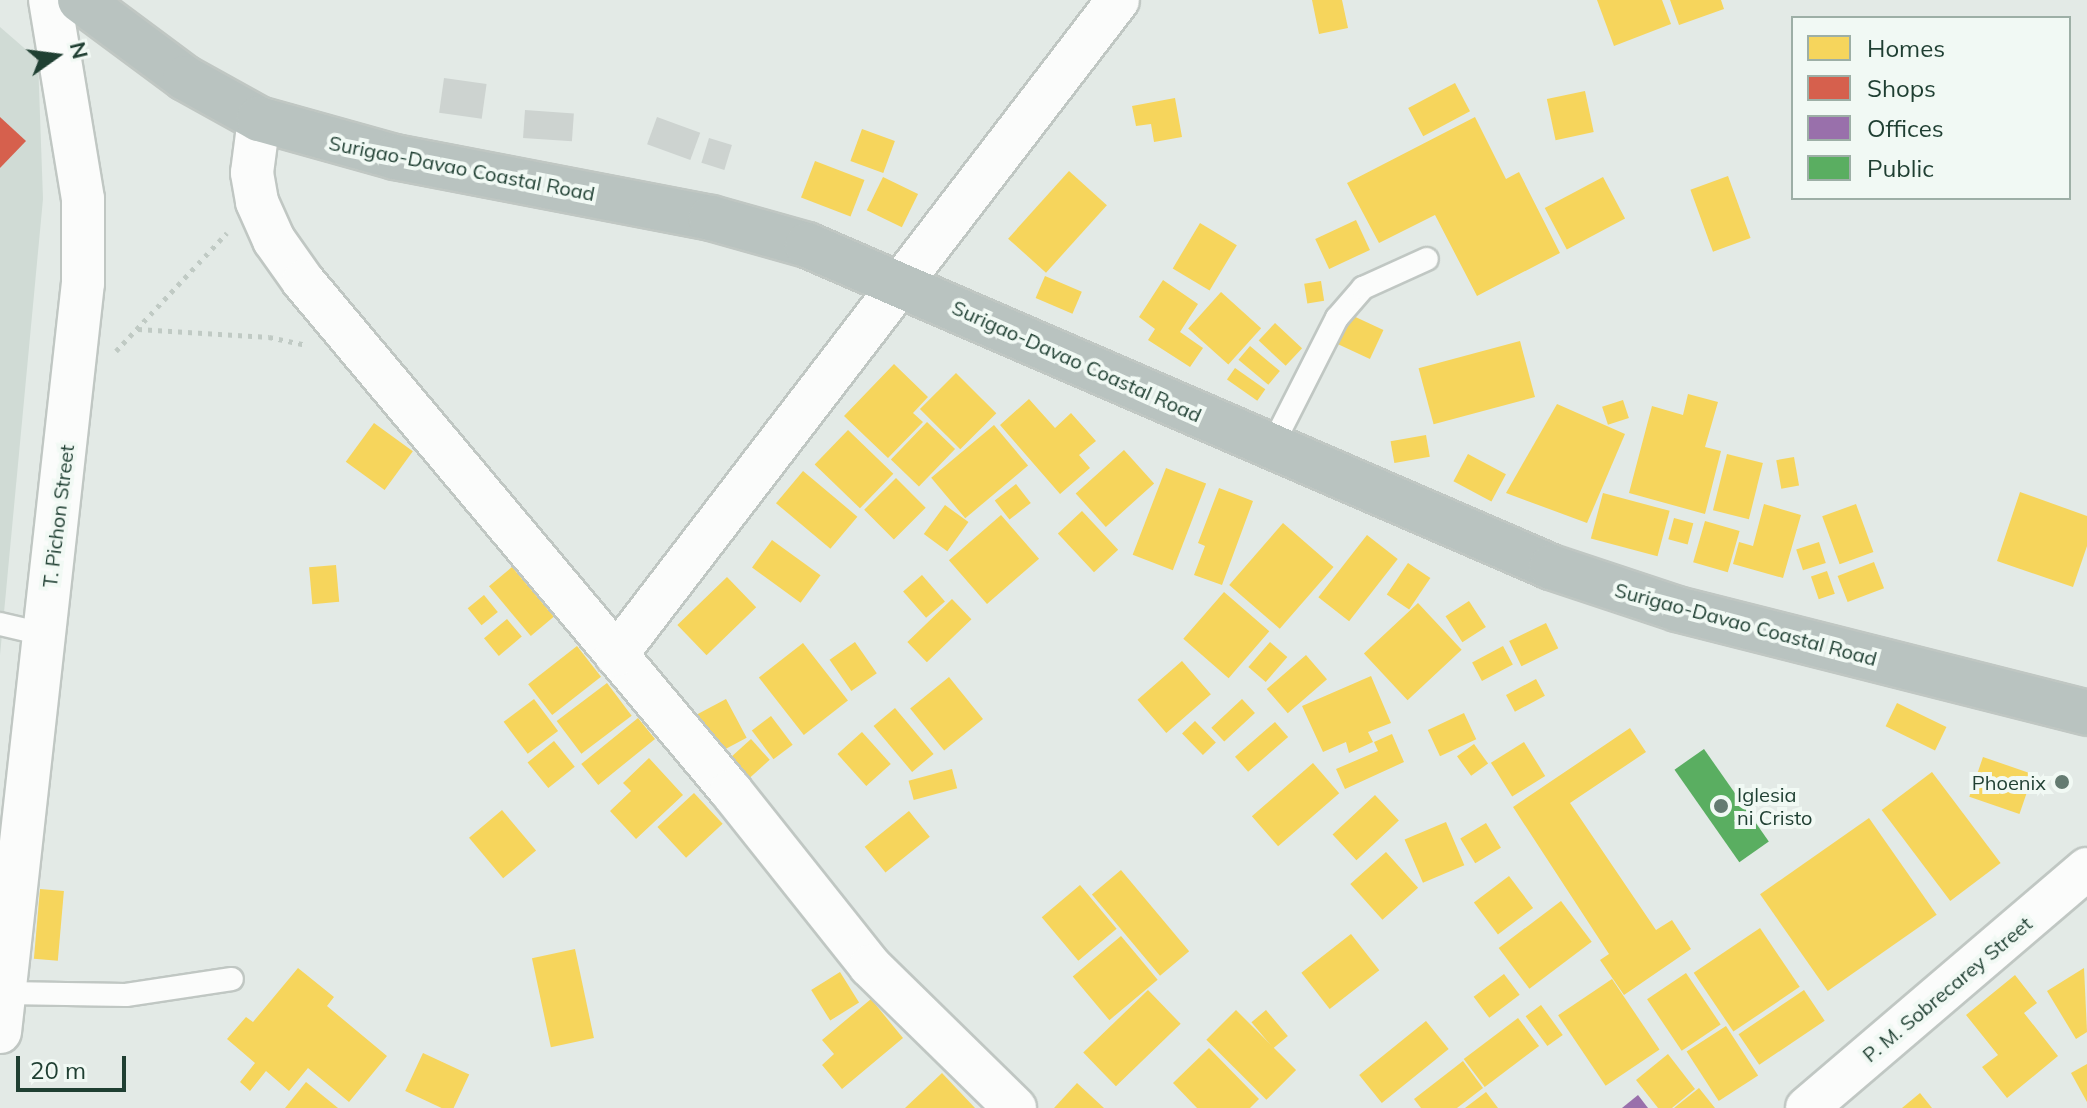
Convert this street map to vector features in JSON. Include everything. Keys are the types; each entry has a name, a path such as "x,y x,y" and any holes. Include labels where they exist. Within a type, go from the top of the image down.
{"highway":[{"name":"Surigao-Davao Coastal Road","path":"80,0 185,78 259,119 380,153 711,218 807,245 1551,567 1677,609 2087,713"}],"street":[{"name":"T. Pichon Street","path":"3,1013 43,634 74,395 83,199 50,0"},
{"path":"616,655 904,285 1118,0"},
{"path":"259,119 252,173 257,202 274,240 312,292 616,655 870,966 1015,1108"},
{"name":"P. M. Sobrecarey Street","path":"1807,1108 2087,869"}],"lane":[{"path":"1272,446 1337,318 1363,288 1427,259"},
{"path":"0,624 43,634"},
{"path":"3,1013 232,979"}],"path":[{"path":"74,395 257,202"},
{"path":"137,329 269,337 316,347"}],"shaded area":[{"path":"0,27 38,60 43,199 0,655"}],"building: Homes":[{"path":"1312,0 1342,0 1348,28 1319,34"},
{"path":"1597,0 1662,0 1671,24 1614,46"},
{"path":"1670,0 1721,0 1724,9 1679,25"},
{"path":"1455,83 1470,111 1423,136 1408,108"},
{"path":"1585,91 1594,132 1556,140 1547,99"},
{"path":"1175,98 1182,137 1154,142 1151,124 1136,126 1132,106"},
{"path":"1475,117 1506,179 1519,172 1560,253 1477,296 1435,215 1379,243 1347,183"},
{"path":"862,129 895,141 883,173 850,161"},
{"path":"815,161 864,180 851,216 801,197"},
{"path":"1069,171 1107,205 1046,273 1008,239"},
{"path":"1728,176 1751,238 1713,252 1690,190"},
{"path":"883,177 918,194 902,227 867,210"},
{"path":"1603,177 1625,218 1567,249 1545,208"},
{"path":"1356,220 1370,250 1329,269 1315,239"},
{"path":"1200,223 1237,245 1210,291 1173,268"},
{"path":"1045,276 1082,292 1072,314 1036,298"},
{"path":"1163,280 1198,304 1180,332 1203,348 1190,367 1148,340 1155,329 1139,317"},
{"path":"1321,281 1324,301 1307,303 1304,284"},
{"path":"1221,292 1261,328 1228,365 1188,328"},
{"path":"1349,314 1383,330 1370,359 1335,343"},
{"path":"1275,323 1302,348 1286,366 1259,341"},
{"path":"1520,341 1535,397 1434,424 1419,368"},
{"path":"1250,346 1280,371 1268,385 1238,360"},
{"path":"894,364 928,397 913,413 923,422 888,458 844,416"},
{"path":"1235,368 1265,389 1257,401 1227,379"},
{"path":"956,373 996,413 960,449 920,409"},
{"path":"1688,394 1718,402 1705,447 1721,451 1705,514 1629,493 1652,406 1683,415"},
{"path":"1029,399 1055,428 1071,413 1096,441 1079,455 1090,468 1060,494 1000,425"},
{"path":"1623,400 1629,418 1608,425 1602,407"},
{"path":"1557,404 1625,434 1587,523 1506,493"},
{"path":"927,422 955,449 919,486 891,459"},
{"path":"374,423 413,451 385,490 346,462"},
{"path":"994,425 1028,466 965,518 931,478"},
{"path":"848,430 893,474 860,508 815,465"},
{"path":"1426,435 1430,457 1394,463 1391,441"},
{"path":"1124,450 1154,483 1106,527 1076,493"},
{"path":"1468,454 1506,474 1491,502 1453,481"},
{"path":"1727,454 1763,463 1749,519 1713,510"},
{"path":"1794,457 1799,486 1781,489 1776,460"},
{"path":"1166,468 1206,483 1173,570 1133,555"},
{"path":"803,471 857,517 830,549 776,503"},
{"path":"896,478 926,508 894,540 864,510"},
{"path":"1016,484 1031,503 1009,520 995,501"},
{"path":"1219,488 1253,501 1222,585 1194,575 1205,546 1198,543"},
{"path":"2020,492 2087,516 2087,546 2073,587 1997,561"},
{"path":"1603,493 1670,511 1657,556 1591,538"},
{"path":"1764,504 1801,515 1783,578 1733,564 1739,542 1753,546"},
{"path":"1856,504 1873,552 1840,564 1822,516"},
{"path":"945,505 968,522 947,551 924,534"},
{"path":"1082,511 1118,550 1094,572 1058,534"},
{"path":"1001,515 1039,559 987,604 949,560"},
{"path":"1674,518 1693,523 1688,544 1668,539"},
{"path":"1705,521 1740,531 1728,572 1693,562"},
{"path":"1283,523 1334,567 1280,629 1229,585"},
{"path":"1367,535 1398,559 1349,621 1318,597"},
{"path":"772,540 821,575 801,603 752,568"},
{"path":"1819,542 1826,563 1803,570 1796,549"},
{"path":"1874,562 1884,588 1848,602 1838,576"},
{"path":"1408,563 1430,578 1409,610 1387,595"},
{"path":"336,565 339,602 312,604 309,567"},
{"path":"512,567 554,617 531,636 489,586"},
{"path":"1827,571 1835,594 1819,599 1811,577"},
{"path":"922,575 945,601 926,618 903,591"},
{"path":"727,577 756,607 707,655 677,625"},
{"path":"1224,592 1269,631 1229,678 1183,639"},
{"path":"484,595 498,612 482,625 468,608"},
{"path":"952,599 971,619 927,662 907,642"},
{"path":"1469,601 1486,627 1462,642 1446,616"},
{"path":"1418,603 1462,650 1408,700 1364,653"},
{"path":"507,619 522,637 499,656 484,638"},
{"path":"1546,623 1558,648 1521,666 1509,641"},
{"path":"855,642 877,673 851,691 830,660"},
{"path":"1270,642 1287,657 1266,682 1248,667"},
{"path":"803,643 848,701 804,735 759,677"},
{"path":"577,646 601,677 552,715 528,684"},
{"path":"1503,646 1513,665 1482,681 1472,662"},
{"path":"1306,655 1327,679 1288,713 1267,689"},
{"path":"1182,661 1211,694 1166,733 1137,700"},
{"path":"1371,676 1391,723 1368,732 1373,742 1349,753 1346,742 1323,752 1302,706"},
{"path":"949,677 983,719 944,750 910,708"},
{"path":"1536,679 1545,696 1515,712 1506,695"},
{"path":"607,683 632,716 581,754 557,721"},
{"path":"534,699 558,731 528,754 504,722"},
{"path":"726,699 747,738 718,753 697,714"},
{"path":"1242,699 1255,713 1224,742 1211,728"},
{"path":"1897,703 1946,727 1935,750 1886,726"},
{"path":"895,708 934,754 912,772 874,726"},
{"path":"1464,713 1476,739 1440,756 1428,730"},
{"path":"771,716 793,745 773,759 752,730"},
{"path":"638,718 655,739 598,785 581,764"},
{"path":"1195,721 1216,743 1203,755 1182,734"},
{"path":"1275,722 1288,737 1248,772 1235,757"},
{"path":"1630,728 1646,752 1570,803 1656,930 1672,920 1691,949 1624,995 1600,960 1609,954 1513,807"},
{"path":"862,732 891,764 866,786 837,754"},
{"path":"1392,734 1404,762 1345,789 1336,769 1378,751 1374,742"},
{"path":"751,739 770,760 744,783 725,762"},
{"path":"554,741 575,767 548,788 528,762"},
{"path":"1524,742 1545,776 1512,797 1491,763"},
{"path":"1474,744 1488,763 1471,776 1457,756"},
{"path":"1983,757 2033,774 2019,814 1969,797"},
{"path":"649,758 683,795 636,839 610,811 631,791 623,783"},
{"path":"1313,763 1339,793 1278,846 1252,816"},
{"path":"952,769 957,788 914,800 909,781"},
{"path":"1932,772 2001,863 1950,901 1882,810"},
{"path":"694,793 723,824 686,858 657,827"},
{"path":"1375,795 1399,821 1356,860 1333,835"},
{"path":"502,810 536,851 503,878 469,838"},
{"path":"909,811 930,837 885,873 865,847"},
{"path":"1869,818 1937,915 1828,991 1760,894"},
{"path":"1446,822 1464,865 1423,883 1405,840"},
{"path":"1486,823 1501,848 1475,863 1460,838"},
{"path":"1386,852 1418,888 1382,920 1350,884"},
{"path":"1121,870 1189,951 1160,976 1092,894"},
{"path":"1509,876 1533,908 1498,934 1474,902"},
{"path":"1080,885 1117,929 1078,961 1042,917"},
{"path":"40,889 64,891 58,961 34,959"},
{"path":"1561,901 1592,942 1529,989 1499,948"},
{"path":"1760,928 1800,987 1733,1032 1694,973"},
{"path":"1351,934 1379,970 1330,1009 1301,973"},
{"path":"1121,936 1158,980 1109,1020 1073,976"},
{"path":"575,949 594,1038 551,1047 532,958"},
{"path":"298,968 334,997 327,1006 387,1056 349,1102 308,1068 289,1091 266,1071 250,1091 240,1082 255,1063 227,1039 246,1017 253,1022"},
{"path":"2084,968 2087,1032 2076,1039 2047,991"},
{"path":"840,972 859,1003 830,1021 811,990"},
{"path":"1686,973 1721,1024 1682,1051 1647,999"},
{"path":"1504,974 1520,995 1489,1018 1474,997"},
{"path":"2015,975 2037,1003 2024,1013 2058,1056 2007,1098 1982,1067 1998,1055 1966,1015"},
{"path":"1612,979 1660,1049 1606,1086 1558,1015"},
{"path":"1148,990 1181,1024 1116,1086 1083,1053"},
{"path":"1804,990 1825,1021 1759,1065 1739,1034"},
{"path":"871,999 903,1038 842,1089 822,1065 834,1054 822,1040"},
{"path":"1541,1005 1563,1035 1547,1046 1526,1016"},
{"path":"1236,1010 1296,1070 1266,1100 1206,1040"},
{"path":"1266,1010 1288,1036 1273,1048 1251,1022"},
{"path":"1518,1018 1539,1046 1485,1087 1464,1059"},
{"path":"1426,1021 1449,1049 1382,1103 1359,1075"},
{"path":"1726,1026 1758,1075 1719,1101 1687,1052"},
{"path":"1209,1048 1259,1099 1250,1108 1197,1108 1173,1083"},
{"path":"423,1053 469,1075 454,1108 442,1108 405,1091"},
{"path":"1668,1054 1695,1089 1672,1108 1658,1108 1636,1080"},
{"path":"1463,1061 1483,1088 1457,1108 1421,1108 1414,1099"},
{"path":"2087,1064 2087,1102 2071,1073"},
{"path":"942,1073 975,1108 905,1108"},
{"path":"306,1082 338,1108 285,1108"},
{"path":"1077,1083 1104,1108 1054,1108"},
{"path":"1699,1088 1715,1108 1674,1108"},
{"path":"1486,1092 1498,1108 1465,1108"},
{"path":"1920,1093 1932,1108 1902,1108"}],"building: Shops":[{"path":"0,117 26,141 0,168"}],"building: Offices":[{"path":"1638,1095 1648,1108 1622,1108"}],"building: Public":[{"name":"Iglesia ni Cristo","path":"1704,749 1769,842 1739,862 1675,770"}],"building: Other":[{"path":"444,78 487,84 482,119 439,113"},
{"path":"525,110 574,113 572,141 523,138"},
{"path":"657,117 700,133 690,160 647,144"},
{"path":"709,138 732,145 724,170 701,163"}],"place":[{"name":"Phoenix","path":"2062,782"},
{"name":"Iglesia ni Cristo","path":"1721,806"}]}
